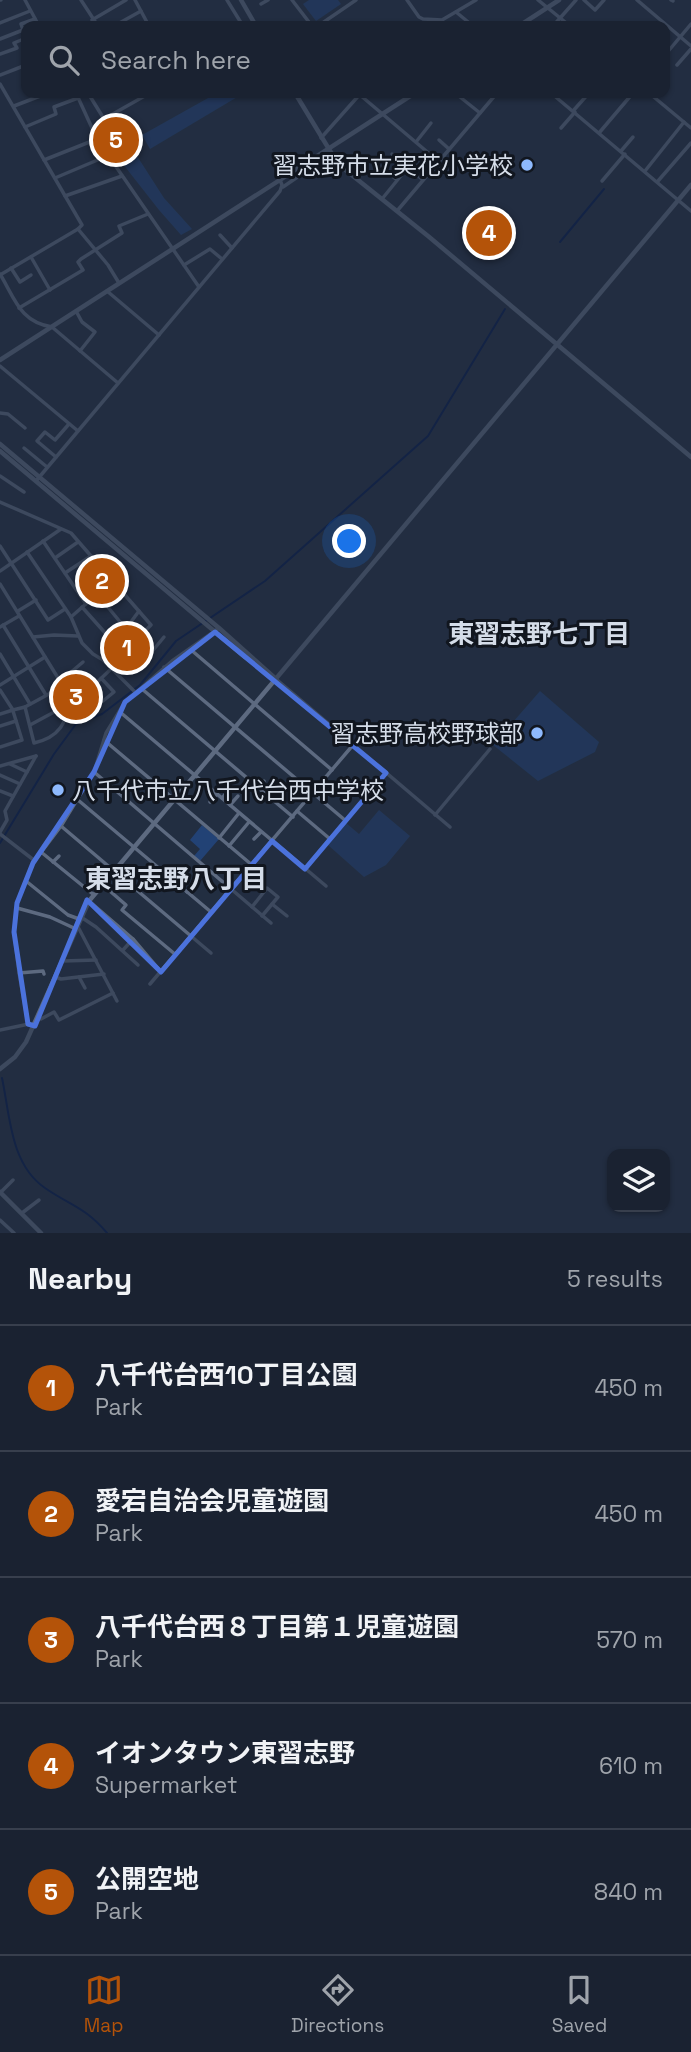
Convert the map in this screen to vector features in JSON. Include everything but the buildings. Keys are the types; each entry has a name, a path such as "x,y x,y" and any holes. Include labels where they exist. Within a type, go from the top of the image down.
{"street":[{"path":"25,0 35,19 29,21"},
{"path":"80,0 92,20 125,0"},
{"path":"135,0 146,21"},
{"path":"227,0 240,21"},
{"path":"241,0 253,21"},
{"path":"261,4 268,0"},
{"path":"292,0 308,21"},
{"path":"327,21 356,0"},
{"path":"407,0 419,17 439,20 476,0"},
{"path":"538,0 564,21"},
{"path":"527,21 559,0"},
{"path":"558,21 576,0"},
{"path":"584,0 595,10 604,0"},
{"path":"641,1 658,21"},
{"path":"0,23 30,11"},
{"path":"123,21 141,11"},
{"path":"456,12 467,21"},
{"path":"670,49 691,24"},
{"path":"670,30 691,47 677,65"},
{"path":"0,39 21,31"},
{"path":"0,54 17,48 15,43 21,40"},
{"path":"0,75 21,67"},
{"path":"0,84 82,225 0,274 19,307 30,320 52,327 118,383"},
{"path":"13,106 35,98"},
{"path":"25,127 56,114 54,107 78,98 107,156 199,287"},
{"path":"91,98 104,119 141,98"},
{"path":"298,98 338,164 691,457"},
{"path":"321,138 357,98"},
{"path":"363,98 439,161"},
{"path":"0,360 407,98"},
{"path":"464,98 480,113"},
{"path":"397,211 493,98"},
{"path":"562,98 691,211"},
{"path":"561,128 585,98"},
{"path":"599,132 629,98"},
{"path":"655,98 691,128"},
{"path":"645,171 684,122"},
{"path":"416,142 430,124"},
{"path":"602,181 633,137"},
{"path":"44,160 97,139"},
{"path":"439,140 449,149"},
{"path":"658,182 691,143"},
{"path":"392,154 423,180"},
{"path":"55,178 107,156"},
{"path":"38,478 281,188 312,167 311,164 304,164"},
{"path":"381,167 397,180"},
{"path":"382,199 408,167"},
{"path":"65,196 122,176"},
{"path":"281,180 281,188"},
{"path":"1,1068 21,1050 89,901 691,185"},
{"path":"19,307 83,270 78,262 122,233 118,226 148,214"},
{"path":"78,229 119,284"},
{"path":"220,235 232,248"},
{"path":"184,265 210,249 222,259"},
{"path":"30,257 50,290"},
{"path":"12,268 20,282 31,275"},
{"path":"107,291 159,335"},
{"path":"76,311 82,322 95,332 80,351"},
{"path":"0,366 78,431"},
{"path":"0,413 8,414 25,428"},
{"path":"56,457 37,441 45,432 55,440 69,424"},
{"path":"1,447 450,827"},
{"path":"24,448 47,467"},
{"path":"1,479 24,492"},
{"path":"0,502 71,533 151,625 146,630"},
{"path":"0,571 61,529"},
{"path":"43,541 84,605 115,644"},
{"path":"55,558 78,542"},
{"path":"0,546 48,620 65,609"},
{"path":"27,552 71,617 78,636 88,649 135,691"},
{"path":"65,573 91,556"},
{"path":"76,589 103,570"},
{"path":"71,617 112,581"},
{"path":"0,584 63,686"},
{"path":"97,594 148,654"},
{"path":"36,600 2,626 46,695"},
{"path":"103,660 139,611"},
{"path":"32,1025 19,973 15,932 16,908 35,861 61,826 94,772 104,740 125,702 164,667 217,630"},
{"path":"33,637 78,636"},
{"path":"136,643 127,653 140,666 164,637"},
{"path":"189,648 332,769"},
{"path":"0,654 30,704"},
{"path":"0,747 22,740 13,710 0,687 45,657"},
{"path":"0,715 25,707 71,682 74,680 70,673 83,662"},
{"path":"164,667 346,821"},
{"path":"101,678 114,692 103,701 91,688 101,678 112,668"},
{"path":"25,707 34,743 46,740 63,725 75,690 71,682"},
{"path":"142,688 293,817"},
{"path":"30,725 70,703"},
{"path":"120,712 326,886"},
{"path":"0,726 16,721"},
{"path":"104,740 251,865"},
{"path":"150,984 354,745"},
{"path":"435,815 490,749"},
{"path":"0,766 35,755 36,757 2,810 7,820 1,834 35,861"},
{"path":"8,763 27,772"},
{"path":"94,772 271,923"},
{"path":"305,869 386,773"},
{"path":"0,775 20,784"},
{"path":"258,788 264,781"},
{"path":"270,798 278,789"},
{"path":"0,791 13,796"},
{"path":"222,798 227,792"},
{"path":"210,802 217,794"},
{"path":"230,805 238,796"},
{"path":"78,800 211,912"},
{"path":"298,811 330,839"},
{"path":"219,838 239,813"},
{"path":"229,846 249,822"},
{"path":"61,826 211,953"},
{"path":"254,839 261,832"},
{"path":"41,852 94,895"},
{"path":"53,862 59,856"},
{"path":"187,892 207,868"},
{"path":"26,881 78,923 123,950 138,965"},
{"path":"102,885 126,905 122,910 176,955"},
{"path":"252,907 267,888 278,897 262,915"},
{"path":"89,901 133,939 161,972"},
{"path":"272,904 287,916"},
{"path":"16,908 78,923"},
{"path":"78,923 117,1001"},
{"path":"123,950 133,939"},
{"path":"62,961 96,960"},
{"path":"19,973 43,971 44,974"},
{"path":"55,977 61,979 104,974"},
{"path":"79,977 85,988"},
{"path":"38,1017 41,1019 54,1012 59,1020 113,993"},
{"path":"0,1030 32,1025"},
{"path":"13,1180 0,1192 41,1233"},
{"path":"22,1213 39,1200"},
{"path":"0,1220 14,1233"}],"highlighted area":[{"path":"215,632 386,773 305,869 272,841 161,972 87,900 35,1026 28,1024 14,932 17,903 33,863 94,772 125,702"}],"shaded area":[{"path":"309,0 338,0 341,4 316,21 303,4"},
{"path":"208,98 236,98 150,149 142,135"},
{"path":"112,117 164,198 192,229 181,235 119,159 114,162 106,151 111,147 100,133 107,127 104,122"},
{"path":"540,691 599,742 595,752 538,781 493,745"},
{"path":"379,810 410,836 386,865 364,877 328,845 346,823 359,834"},
{"path":"202,825 219,839 200,861 194,856 200,849 190,840"}],"waterway":[{"path":"560,242 604,189"},
{"path":"0,843 54,754 76,724 102,714 140,685 176,641 265,581 428,436 505,309"},
{"path":"2,1078 13,1138 33,1178 85,1212 107,1233"}],"place":[{"name":"公開空地","path":"116,140"},
{"name":"習志野市立実花小学校","path":"527,165"},
{"name":"イオンタウン東習志野","path":"489,233"},
{"name":"愛宕自治会児童遊園","path":"102,581"},
{"name":"八千代台西10丁目公園","path":"127,648"},
{"name":"八千代台西８丁目第１児童遊園","path":"76,697"},
{"name":"習志野高校野球部","path":"537,733"},
{"name":"八千代市立八千代台西中学校","path":"58,790"}],"district":[{"name":"東習志野七丁目","path":"539,634"},
{"name":"東習志野八丁目","path":"176,879"}]}
